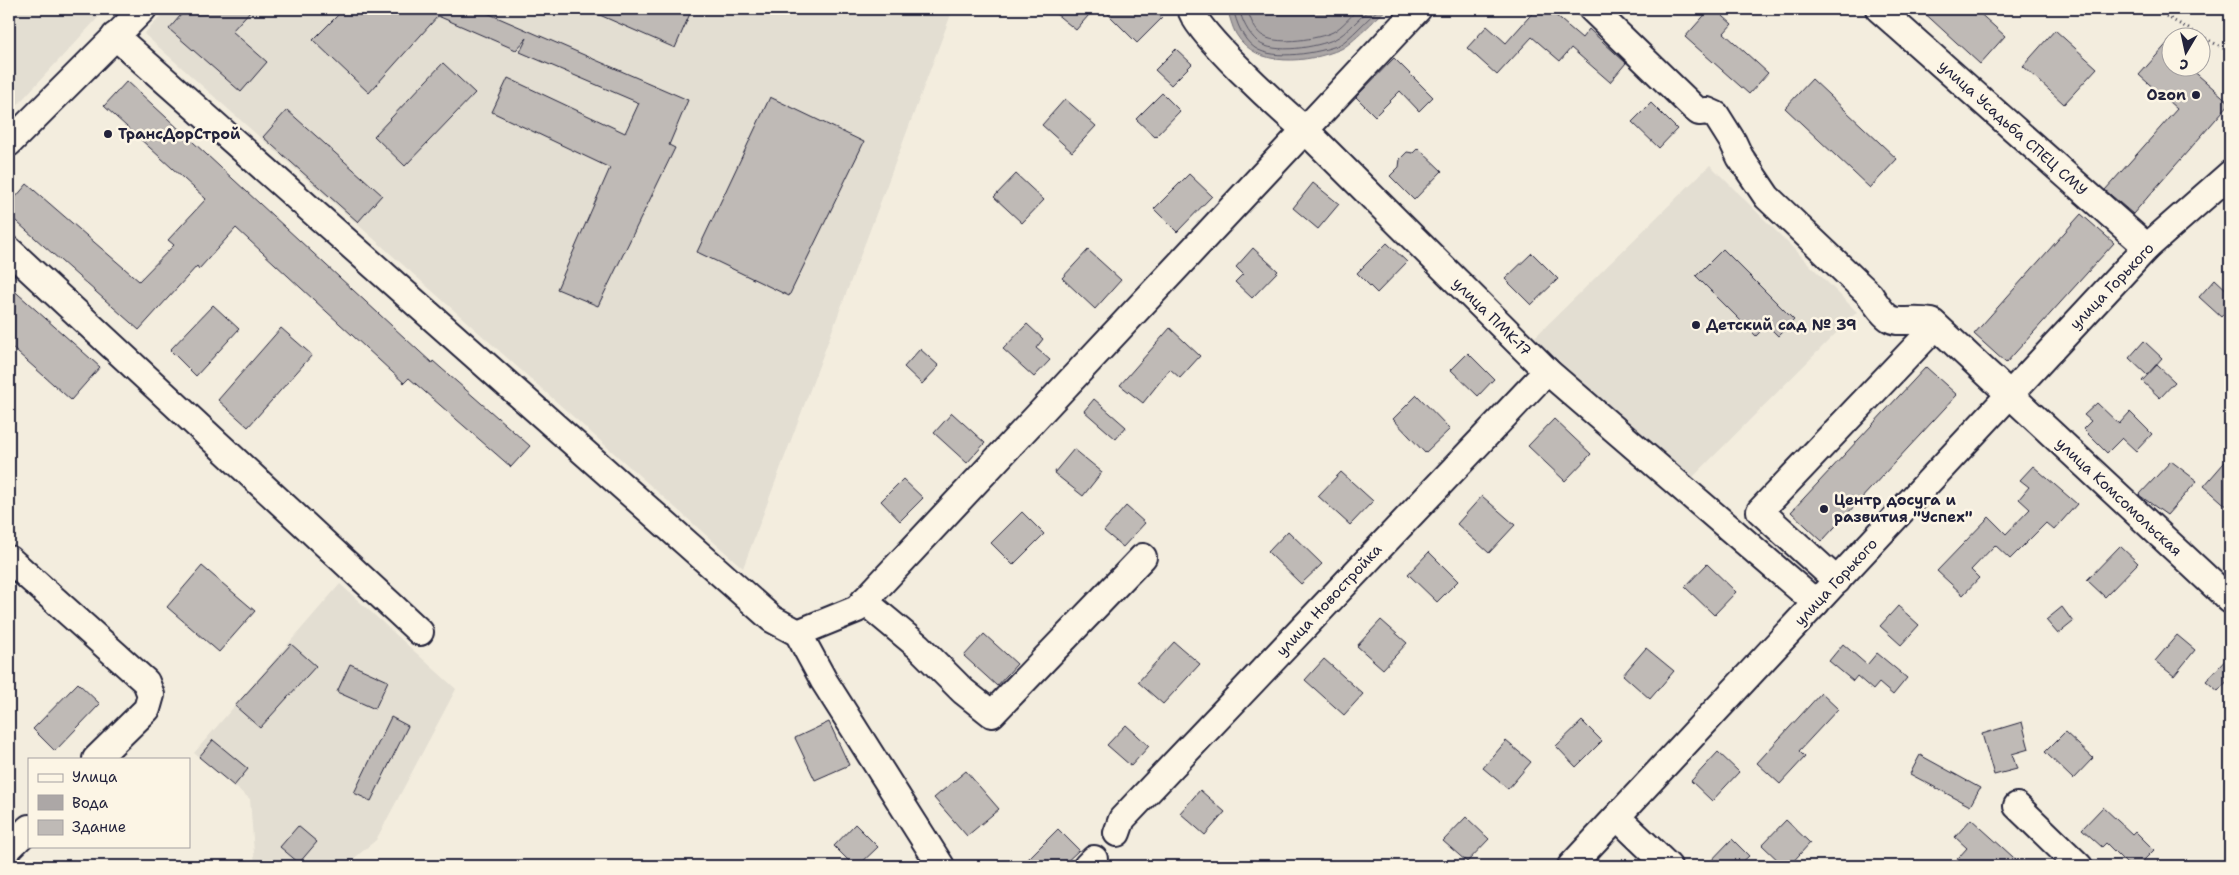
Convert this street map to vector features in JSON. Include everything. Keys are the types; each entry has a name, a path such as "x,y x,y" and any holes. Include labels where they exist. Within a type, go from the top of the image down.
{"street":[{"path":"9,143 142,9"},
{"name":"улица ПМК-17","path":"1191,9 1192,16 1205,32 1271,101 1304,129 1547,371 1816,603"},
{"path":"798,633 857,609 1418,9"},
{"path":"1592,9 1693,107 1700,112 1707,111 1716,115 1767,197 1870,295 1881,312 1891,320 1905,323 1917,319 1932,322 2008,394"},
{"name":"улица Усадьба СПЕЦ СМУ","path":"1879,9 2147,247"},
{"path":"115,36 772,619 798,633 829,689 941,866"},
{"name":"улица Горького","path":"1571,866 1837,581 2008,394 2147,247 2230,174"},
{"path":"9,250 420,632"},
{"path":"1837,581 1760,511 1936,326"},
{"name":"улица Новостройка","path":"1117,833 1122,819 1547,371"},
{"name":"улица Комсомольская","path":"2008,394 2230,600"},
{"path":"864,601 918,646 963,691 992,714 1144,557"},
{"path":"9,559 146,682 151,694 147,709 97,758"},
{"path":"2017,806 2079,866"},
{"path":"1617,817 1668,866"},
{"path":"9,848 28,829"}],"path":[{"path":"2153,9 2230,52"}],"shaded area":[{"path":"9,9 106,9 9,114"},
{"path":"168,9 953,9 743,568 144,34"},
{"name":"Детский сад № 39","path":"1710,165 1857,312 1690,480 1534,338"},
{"path":"340,584 456,689 376,840 345,866 255,866 250,799 194,753"}],"water":[{"path":"1227,9 1387,9 1341,49 1328,54 1299,60 1284,60 1270,58 1257,53 1245,45 1236,34"}],"building":[{"path":"186,9 252,9 232,31 267,62 241,92 169,29"},
{"path":"344,9 478,9 688,100 669,145 675,148 598,306 557,289 610,168 492,112 508,78 625,133 639,103 520,52 527,38 516,50 438,16 369,93 313,40"},
{"path":"586,9 692,9 675,48"},
{"path":"1050,9 1094,9 1076,30"},
{"path":"1103,9 1152,9 1162,18 1137,43"},
{"path":"1536,9 1548,9 1582,38 1589,29 1626,63 1610,82 1571,48 1560,61 1532,37 1497,75 1467,48 1487,26 1506,43"},
{"path":"1710,9 1715,9 1732,24 1724,33 1768,73 1749,94 1685,37"},
{"path":"1920,9 1975,9 2005,36 1980,64"},
{"path":"2055,30 2097,68 2064,104 2023,66"},
{"path":"1176,49 1192,64 1171,85 1155,70"},
{"path":"2162,49 2162,78 2201,78 2230,103 2133,214 2105,190 2177,109 2139,75"},
{"path":"1394,58 1433,97 1419,111 1400,91 1375,116 1356,97"},
{"path":"443,63 475,93 405,166 374,136"},
{"path":"1812,79 1897,159 1870,188 1785,108"},
{"path":"127,81 432,363 433,361 530,446 511,467 409,378 404,383 236,228 199,269 197,266 139,330 9,215 9,205 27,184 139,281 174,245 168,240 206,199 104,106"},
{"path":"1162,93 1180,111 1155,137 1136,119"},
{"path":"770,97 864,142 789,296 697,252"},
{"path":"1065,99 1096,126 1072,152 1042,125"},
{"path":"1651,103 1677,129 1659,148 1632,122"},
{"path":"287,110 382,195 358,222 263,137"},
{"path":"1418,148 1442,171 1414,200 1390,176 1399,167 1400,159 1407,152 1413,153"},
{"path":"1016,174 1044,200 1022,223 994,197"},
{"path":"1189,174 1212,196 1177,232 1154,209"},
{"path":"1313,183 1339,204 1318,229 1293,208"},
{"path":"2081,214 2114,243 2006,363 1974,334"},
{"path":"1387,243 1407,262 1377,293 1357,273"},
{"path":"1253,248 1278,271 1252,298 1235,282 1243,274 1236,267"},
{"path":"1723,249 1794,320 1778,336 1767,325 1756,336 1696,276"},
{"path":"1088,250 1121,280 1095,309 1062,278"},
{"path":"1532,253 1558,279 1531,305 1505,279"},
{"path":"2215,279 2230,293 2230,307 2221,317 2199,297"},
{"path":"9,286 100,367 71,400 9,345"},
{"path":"213,305 239,329 196,376 170,350"},
{"path":"1027,324 1043,339 1036,348 1050,360 1034,377 1003,349"},
{"path":"281,328 312,355 248,427 218,400"},
{"path":"1170,328 1200,356 1180,378 1170,369 1143,403 1120,385"},
{"path":"2144,341 2162,358 2147,375 2129,358"},
{"path":"920,349 939,366 922,384 904,367"},
{"path":"1468,353 1494,379 1478,396 1451,370"},
{"path":"2157,365 2175,382 2160,398 2142,381"},
{"path":"1926,367 1957,395 1822,541 1791,512"},
{"path":"1417,395 1450,429 1425,453 1393,419"},
{"path":"1094,399 1126,427 1116,439 1084,411"},
{"path":"2097,403 2119,424 2130,412 2152,434 2136,451 2122,438 2107,453 2083,429 2091,421 2084,415"},
{"path":"952,413 985,443 967,463 934,433"},
{"path":"1554,419 1591,454 1565,481 1528,446"},
{"path":"1074,449 1102,472 1083,496 1054,473"},
{"path":"2230,456 2230,509 2204,486"},
{"path":"2171,461 2197,481 2167,515 2139,495"},
{"path":"2033,466 2077,504 2054,530 2046,523 2010,559 1995,545 1971,570 1979,578 1963,595 1937,571 1989,517 2006,534 2030,509 2019,499 2029,487 2020,480"},
{"path":"1341,472 1373,501 1350,525 1318,496"},
{"path":"903,479 923,498 900,521 881,501"},
{"path":"1482,496 1515,525 1489,553 1457,524"},
{"path":"1126,506 1145,523 1123,547 1104,531"},
{"path":"1022,512 1044,534 1013,565 991,543"},
{"path":"1288,531 1322,564 1301,584 1268,552"},
{"path":"2120,546 2138,563 2105,597 2087,580"},
{"path":"1429,552 1458,581 1437,602 1408,574"},
{"path":"1707,564 1736,592 1714,615 1685,587"},
{"path":"202,566 255,611 219,652 167,607"},
{"path":"1898,606 1919,625 1901,645 1880,626"},
{"path":"2062,607 2073,622 2058,634 2046,620"},
{"path":"1381,620 1407,643 1383,669 1357,646"},
{"path":"984,634 1017,664 997,686 964,656"},
{"path":"2177,635 2195,650 2174,676 2155,661"},
{"path":"1174,642 1200,664 1163,704 1138,682"},
{"path":"291,644 316,666 260,728 235,706"},
{"path":"1843,644 1867,665 1877,653 1907,678 1893,695 1879,683 1873,690 1857,676 1853,681 1829,661"},
{"path":"1646,648 1674,671 1650,699 1623,675"},
{"path":"2230,655 2230,678 2218,691 2206,681"},
{"path":"1324,659 1363,694 1344,715 1305,680"},
{"path":"350,664 388,681 375,709 337,692"},
{"path":"78,683 100,704 55,751 33,729"},
{"path":"1821,693 1838,709 1799,751 1805,757 1780,784 1757,763"},
{"path":"391,717 408,726 371,801 354,793"},
{"path":"1582,721 1602,741 1576,767 1556,746"},
{"path":"829,722 849,765 815,780 795,738"},
{"path":"2022,722 2029,749 2012,754 2017,769 1994,775 1982,734"},
{"path":"1126,725 1149,746 1131,766 1107,745"},
{"path":"2065,732 2093,758 2073,779 2045,752"},
{"path":"213,740 248,769 234,786 199,757"},
{"path":"1506,741 1531,762 1508,789 1483,768"},
{"path":"1718,752 1739,772 1712,801 1691,781"},
{"path":"1920,755 1980,788 1970,806 1910,774"},
{"path":"966,771 999,809 967,836 934,798"},
{"path":"1200,790 1225,812 1205,835 1180,813"},
{"path":"2103,807 2132,834 2135,831 2154,850 2138,866 2129,866 2106,843 2102,847 2082,829"},
{"path":"1466,817 1489,839 1467,862 1443,841"},
{"path":"1971,819 2023,866 1951,866 1967,848 1955,837"},
{"path":"1786,820 1810,843 1789,866 1784,866 1762,845"},
{"path":"855,824 878,847 858,866 854,866 834,846"},
{"path":"298,826 317,842 299,863 280,847"},
{"path":"1058,829 1079,850 1062,866 1021,866"},
{"path":"1732,839 1749,856 1738,866 1706,866"}],"place":[{"name":"Ozon","path":"2196,95"},
{"name":"ТрансДорСтрой","path":"108,134"},
{"name":"Детский сад № 39","path":"1696,325"},
{"name":"Центр досуга и развития \"Успех\"","path":"1824,509"}]}
